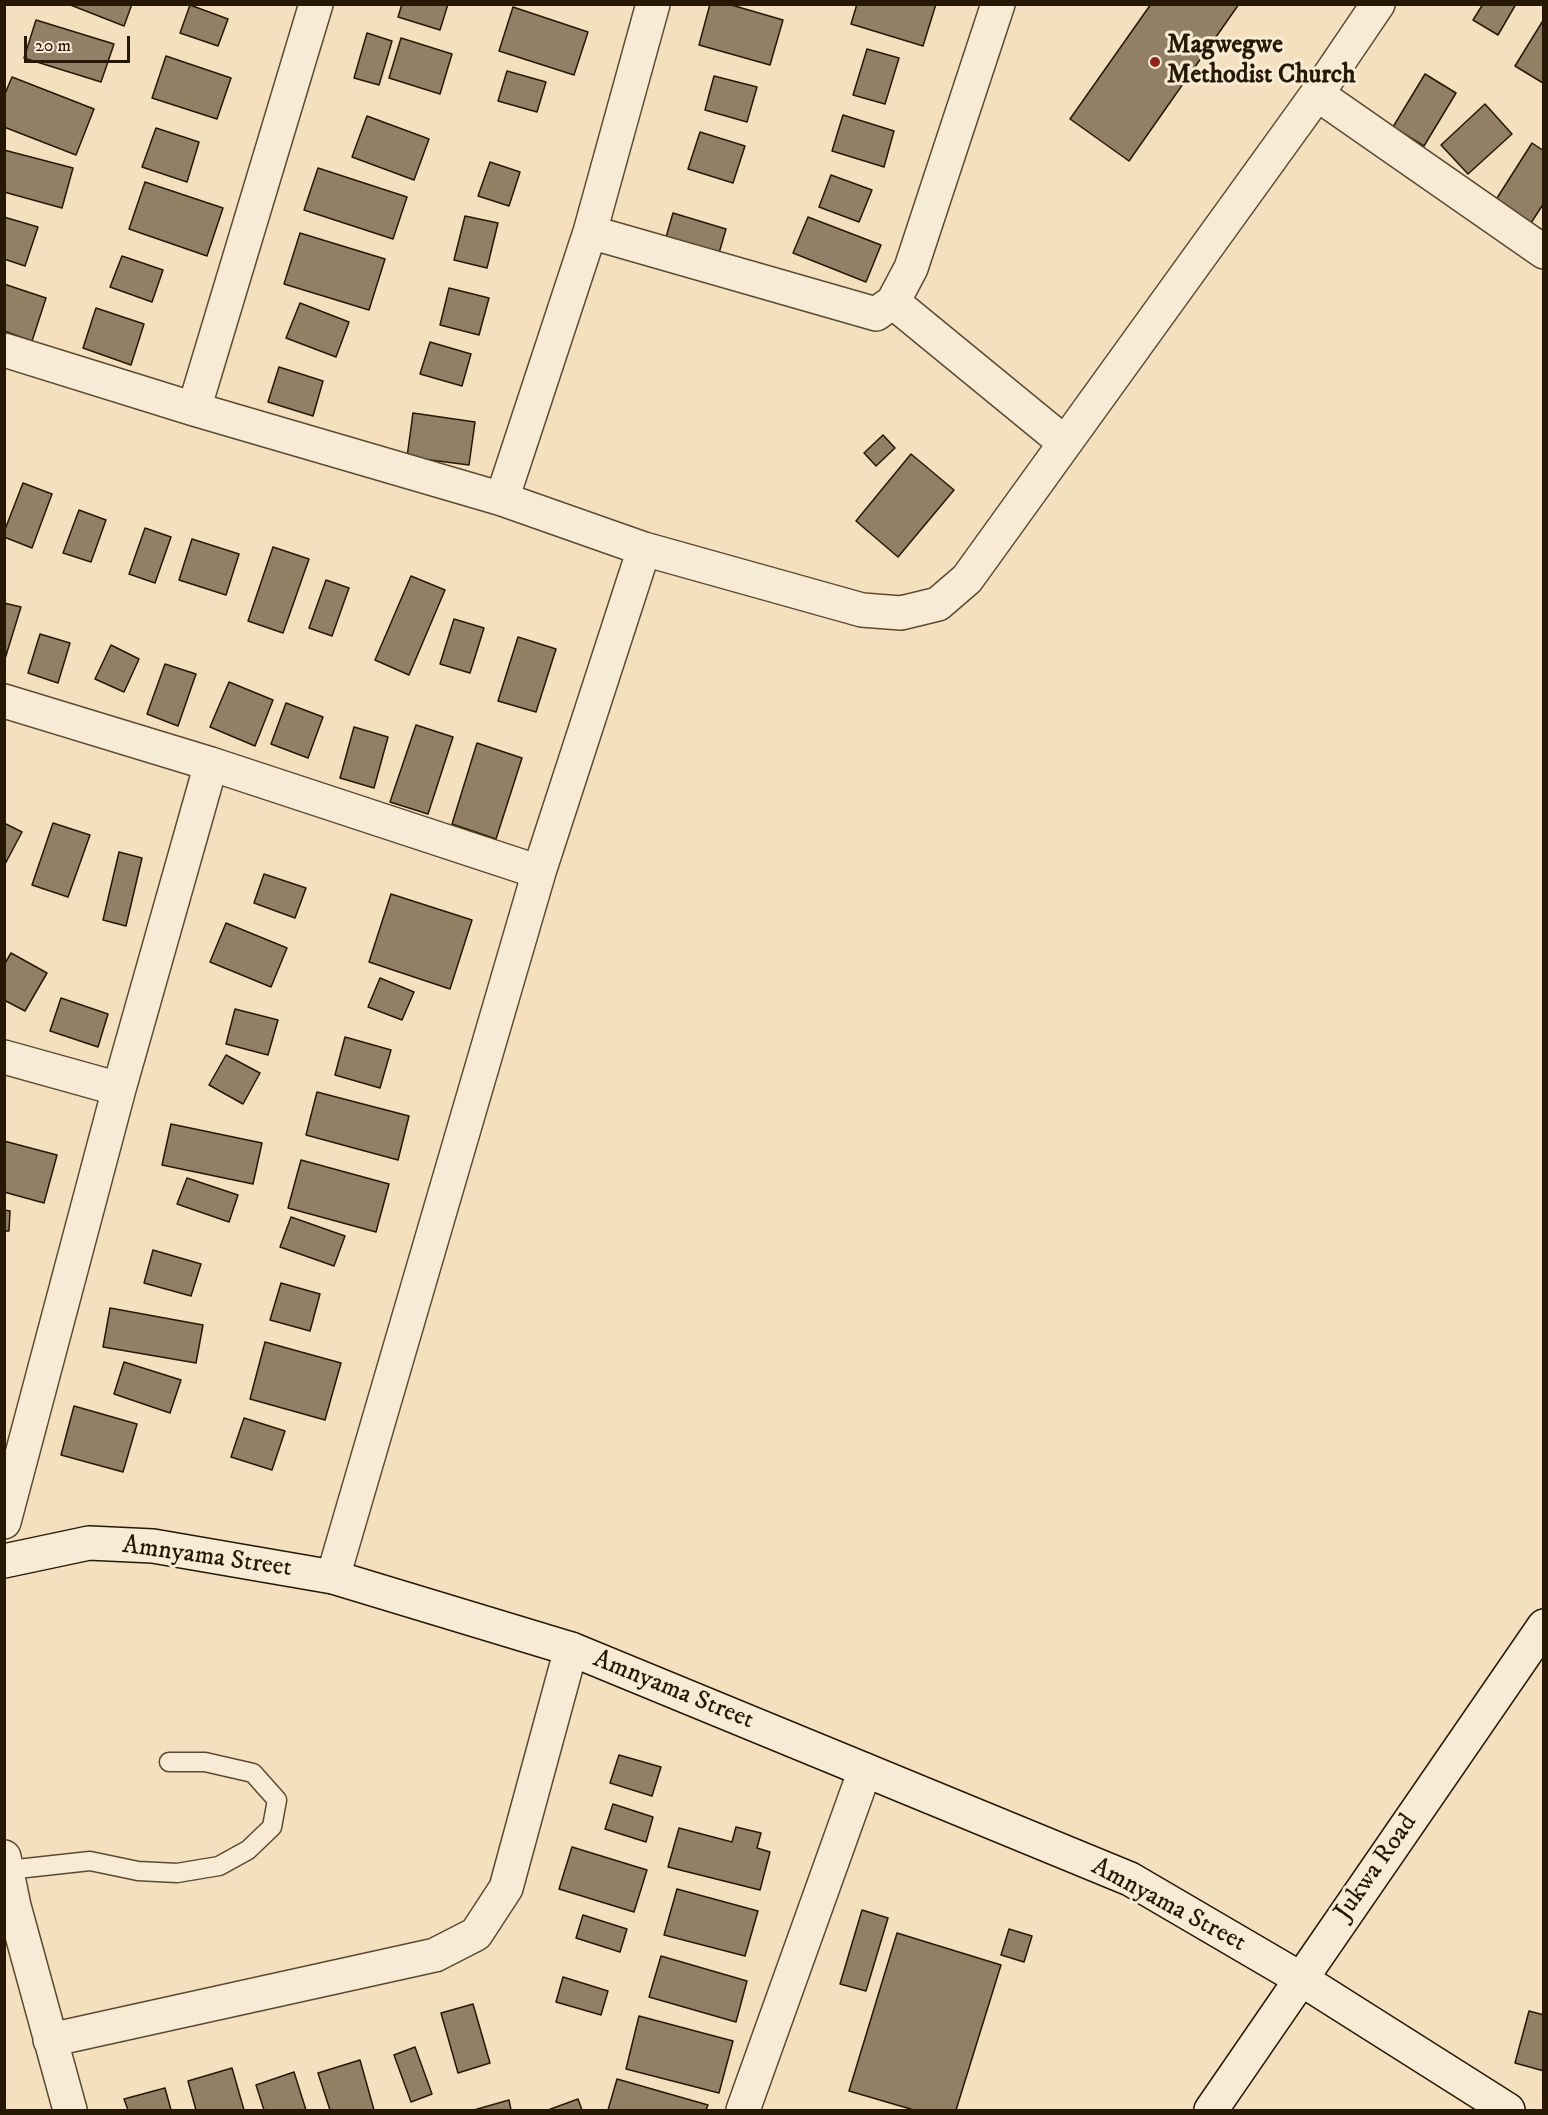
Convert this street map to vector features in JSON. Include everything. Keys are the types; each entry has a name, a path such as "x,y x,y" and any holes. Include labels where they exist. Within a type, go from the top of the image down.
{"street":[{"path":"194,409 316,4"},
{"path":"502,499 590,232 653,4"},
{"path":"590,232 876,315 893,302 911,268 998,4"},
{"path":"4,350 194,409 502,499 644,549 862,610 901,613 938,604 967,579 1317,94 1378,4"},
{"path":"1317,94 1544,252"},
{"path":"893,302 1065,443"},
{"path":"333,1577 539,872 644,549"},
{"path":"4,701 211,764 539,872"},
{"path":"4,1522 119,1089 211,764"},
{"path":"4,1057 119,1089"},
{"name":"Amnyama Street","path":"4,1561 89,1543 153,1546 333,1577 570,1649 1130,1879 1300,1979 1508,2110"},
{"name":"Jukwa Road","path":"1211,2110 1544,1626"},
{"path":"50,2040 435,1955 476,1934 506,1888 570,1649"},
{"path":"743,2110 865,1770"},
{"path":"6,1863 9,1907 70,2110"}],"lane":[{"path":"6,1863 90,1861 138,1871 177,1874 219,1866 248,1850 272,1827 277,1800 253,1773 205,1762 169,1762"}],"building":[{"path":"68,4 132,4 124,26"},
{"path":"402,4 448,4 440,30 398,17"},
{"path":"710,4 728,4 783,20 770,65 699,45"},
{"path":"857,4 936,4 923,46 851,24"},
{"name":"Magwegwe Methodist Church","path":"1151,4 1239,4 1129,161 1070,119"},
{"path":"1483,4 1516,4 1498,35 1473,20"},
{"path":"190,5 228,19 218,46 180,33"},
{"path":"513,7 588,32 574,75 499,51"},
{"path":"1544,19 1544,81 1543,83 1515,66"},
{"path":"36,20 114,44 101,82 24,58"},
{"path":"367,33 392,41 379,85 354,78"},
{"path":"401,38 452,54 440,94 389,78"},
{"path":"867,49 899,58 885,104 853,95"},
{"path":"166,56 231,78 217,119 152,98"},
{"path":"507,71 546,82 537,112 498,101"},
{"path":"1425,74 1456,93 1424,146 1393,127"},
{"path":"714,76 757,87 747,122 705,110"},
{"path":"12,77 94,109 76,155 4,127 4,96"},
{"path":"1485,104 1512,134 1468,174 1441,145"},
{"path":"843,115 894,131 884,167 832,151"},
{"path":"367,116 429,139 414,180 352,157"},
{"path":"156,128 199,142 187,182 142,167"},
{"path":"700,132 745,146 733,183 688,169"},
{"path":"1532,143 1544,151 1544,203 1527,229 1492,206"},
{"path":"4,150 73,168 62,208 4,192"},
{"path":"490,162 520,172 509,206 478,196"},
{"path":"318,168 407,197 393,239 304,210"},
{"path":"831,175 872,190 859,222 819,207"},
{"path":"145,182 223,208 207,256 129,229"},
{"path":"673,213 726,229 715,267 662,251"},
{"path":"465,216 498,223 487,268 454,260"},
{"path":"4,217 38,227 25,266 4,259"},
{"path":"808,217 881,245 866,282 793,253"},
{"path":"300,233 385,259 369,310 284,284"},
{"path":"122,256 163,270 152,302 110,287"},
{"path":"4,284 46,298 32,341 4,331"},
{"path":"449,288 489,298 479,335 440,325"},
{"path":"300,303 349,322 336,357 286,338"},
{"path":"96,308 144,324 131,365 83,348"},
{"path":"430,342 471,354 462,386 420,374"},
{"path":"279,367 323,381 313,416 268,402"},
{"path":"413,413 475,422 469,465 407,457"},
{"path":"883,435 895,448 876,466 864,453"},
{"path":"911,454 954,490 898,557 856,521"},
{"path":"23,483 52,494 32,548 4,537"},
{"path":"79,510 106,520 91,562 63,553"},
{"path":"145,528 171,537 155,583 129,574"},
{"path":"192,539 239,554 226,595 179,580"},
{"path":"273,547 309,559 283,633 248,621"},
{"path":"411,576 445,590 409,675 375,660"},
{"path":"326,580 349,588 332,636 309,628"},
{"path":"4,603 21,607 4,662"},
{"path":"454,619 484,628 470,673 440,664"},
{"path":"40,634 70,643 58,683 28,673"},
{"path":"518,637 556,649 536,712 498,701"},
{"path":"111,645 139,659 124,692 95,679"},
{"path":"165,664 196,674 178,726 147,714"},
{"path":"229,682 273,700 255,746 210,727"},
{"path":"286,703 323,717 308,758 271,744"},
{"path":"416,725 453,737 428,814 390,802"},
{"path":"354,727 388,737 374,788 340,778"},
{"path":"477,743 522,758 496,839 452,824"},
{"path":"4,823 22,832 4,866"},
{"path":"53,823 90,835 68,897 32,885"},
{"path":"119,852 142,858 126,926 103,920"},
{"path":"264,874 306,888 295,918 254,903"},
{"path":"391,894 472,920 450,989 369,962"},
{"path":"226,923 287,948 271,987 210,962"},
{"path":"11,953 47,973 25,1011 4,1000 4,965"},
{"path":"380,978 414,992 402,1020 368,1007"},
{"path":"61,998 108,1014 98,1047 50,1031"},
{"path":"235,1009 278,1020 268,1055 226,1044"},
{"path":"345,1037 391,1050 380,1088 335,1075"},
{"path":"226,1055 260,1073 243,1104 209,1085"},
{"path":"317,1092 409,1116 398,1160 306,1135"},
{"path":"171,1124 262,1143 253,1184 162,1165"},
{"path":"4,1141 57,1155 44,1203 4,1192"},
{"path":"301,1160 389,1184 376,1232 288,1208"},
{"path":"187,1178 238,1195 229,1222 177,1204"},
{"path":"4,1210 10,1211 9,1231 4,1231"},
{"path":"291,1217 345,1236 334,1266 280,1247"},
{"path":"153,1250 201,1264 191,1296 144,1283"},
{"path":"281,1283 320,1294 310,1331 270,1320"},
{"path":"110,1308 203,1325 196,1363 103,1347"},
{"path":"265,1342 341,1363 325,1420 250,1399"},
{"path":"124,1362 181,1380 170,1413 114,1394"},
{"path":"74,1406 137,1424 123,1472 61,1455"},
{"path":"244,1418 285,1431 272,1470 231,1457"},
{"path":"619,1755 661,1767 652,1796 610,1783"},
{"path":"613,1804 653,1817 646,1842 605,1829"},
{"path":"736,1827 761,1833 757,1848 770,1852 760,1890 668,1867 679,1828 732,1842"},
{"path":"572,1847 647,1870 634,1912 559,1889"},
{"path":"677,1889 758,1911 745,1956 664,1935"},
{"path":"862,1910 888,1918 866,1991 840,1984"},
{"path":"583,1915 627,1929 620,1952 576,1938"},
{"path":"1009,1929 1032,1936 1024,1962 1001,1955"},
{"path":"897,1933 1001,1965 956,2110 914,2110 849,2091"},
{"path":"661,1956 747,1981 736,2022 649,1997"},
{"path":"563,1977 608,1991 601,2015 556,2002"},
{"path":"473,2004 490,2063 458,2073 441,2013"},
{"path":"1529,2011 1544,2015 1544,2071 1515,2063"},
{"path":"639,2016 733,2041 719,2093 626,2069"},
{"path":"415,2047 432,2094 411,2102 394,2055"},
{"path":"360,2060 374,2110 330,2110 318,2073"},
{"path":"232,2068 244,2110 196,2110 188,2081"},
{"path":"294,2072 306,2110 264,2110 256,2085"},
{"path":"617,2079 708,2105 706,2110 608,2110"},
{"path":"165,2088 171,2110 128,2110 124,2099"},
{"path":"578,2099 582,2110 548,2110"},
{"path":"509,2100 511,2110 474,2110"}],"place":[{"name":"Magwegwe Methodist Church","path":"1155,62"}]}
